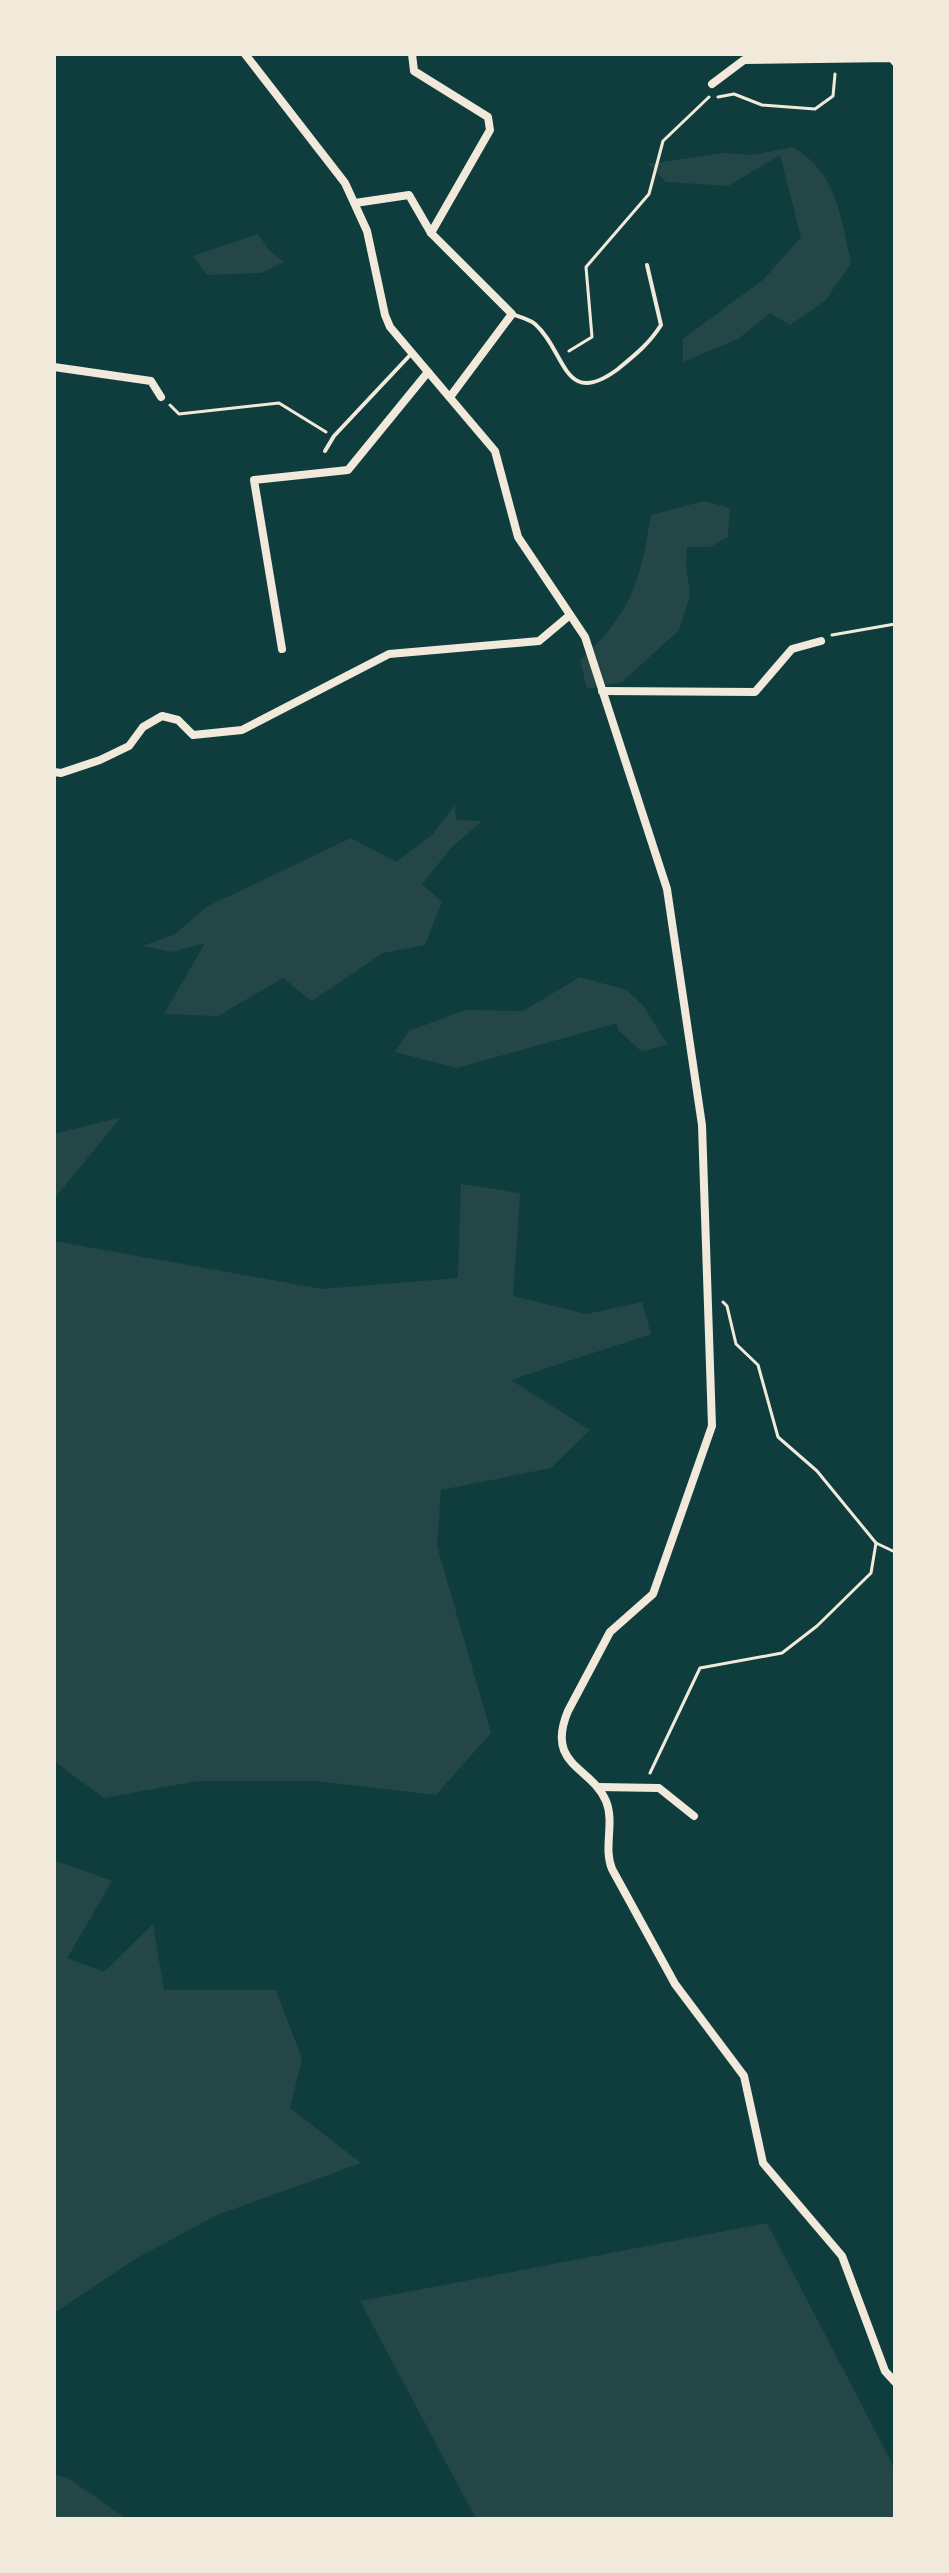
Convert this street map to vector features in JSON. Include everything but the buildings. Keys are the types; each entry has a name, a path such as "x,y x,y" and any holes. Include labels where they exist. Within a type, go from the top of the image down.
{"street":[{"path":"245,54 345,183 374,257 390,327 495,451 518,537 585,637 667,889 702,1125 712,1426 653,1594 610,1632 563,1724 563,1743 569,1761 598,1787 607,1803 609,1828 606,1854 612,1869 675,1984 744,2076 763,2163 842,2256 885,2371 895,2382"},
{"path":"412,54 414,71 488,117 490,130 431,233"},
{"path":"712,84 744,60 893,58"},
{"path":"355,203 409,195 431,233 512,314 450,397"},
{"path":"54,367 151,381 161,397"},
{"path":"282,649 254,480 348,470 428,372"},
{"path":"54,772 61,773 100,760 129,746 143,727 162,716 178,720 193,735 242,730 389,654 539,641 570,615"},
{"path":"602,691 755,692 792,649 821,641"},
{"path":"598,1787 659,1788 694,1816"}],"lane":[{"path":"512,314 534,323 574,380 588,385 600,382 645,348 661,325 647,265"},
{"path":"325,451 334,436 412,353"}],"path":[{"path":"559,358 592,337 586,267 649,194 663,141 709,99 734,94 762,105 815,109 833,96 837,58"},
{"path":"709,99 712,84"},
{"path":"161,397 179,414 279,403 334,436"},
{"path":"821,641 837,632 895,624"},
{"path":"708,1289 727,1306 736,1344 758,1365 778,1437 817,1471 876,1543 895,1552"},
{"path":"643,1788 700,1668 782,1653 817,1626 871,1573 876,1543"}],"shaded area":[{"path":"793,147 808,158 828,183 840,213 851,263 825,301 790,325 770,313 738,339 683,362 683,339 764,279 801,237 780,155 728,186 666,182 648,164 723,153 754,155"},
{"path":"258,234 269,250 284,262 261,273 207,275 193,256"},
{"path":"704,501 730,508 728,537 710,547 687,547 690,596 679,630 622,682 587,689 580,660 611,627 631,595 643,559 651,515"},
{"path":"455,805 456,820 482,821 451,848 422,884 442,902 425,945 383,953 312,1001 283,978 218,1016 164,1014 205,943 171,952 142,946 174,935 206,907 351,838 396,862 432,835"},
{"path":"580,977 626,990 643,1005 667,1044 642,1052 618,1030 617,1023 457,1068 395,1052 409,1031 465,1010 523,1011"},
{"path":"121,1117 54,1199 54,1134"},
{"path":"461,1184 520,1193 513,1296 587,1314 642,1302 651,1334 511,1380 590,1430 551,1468 441,1490 437,1546 491,1733 436,1795 316,1781 198,1781 104,1798 54,1761 54,1241 322,1289 458,1278"},
{"path":"54,1860 112,1881 67,1958 104,1972 153,1924 164,1990 276,1990 302,2059 290,2108 361,2163 217,2215 135,2259 54,2313"},
{"path":"767,2223 895,2469 895,2519 476,2519 360,2301"},
{"path":"54,2475 68,2478 127,2519 54,2519"}]}
